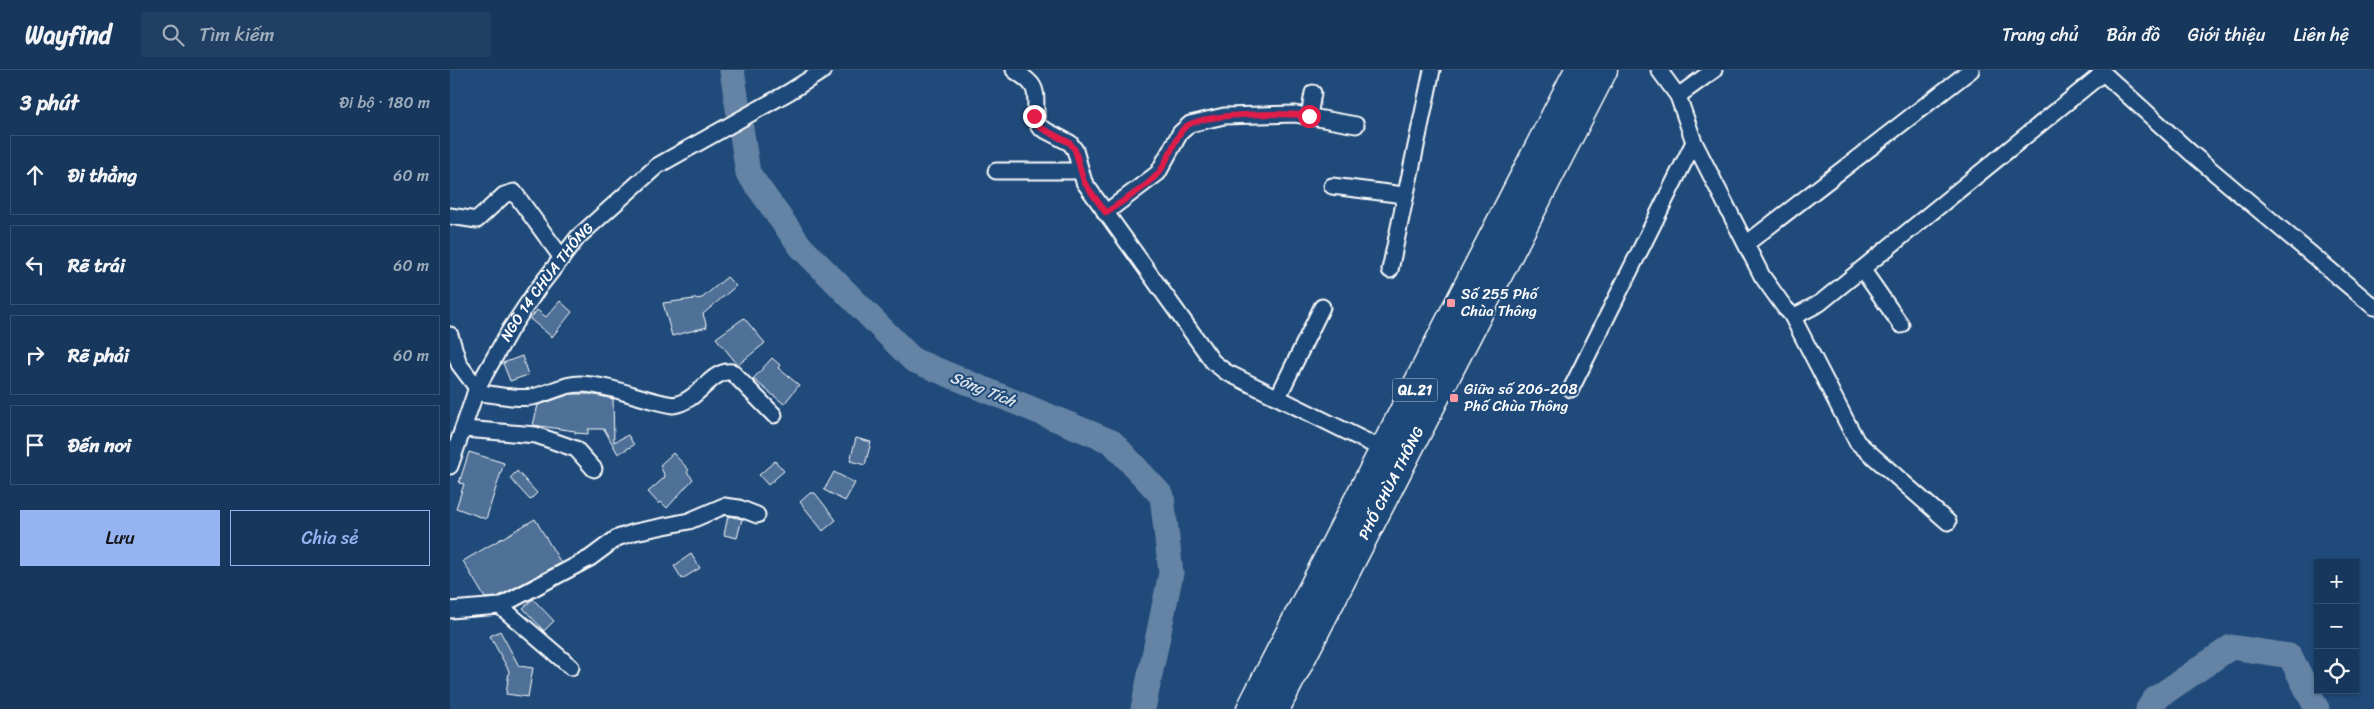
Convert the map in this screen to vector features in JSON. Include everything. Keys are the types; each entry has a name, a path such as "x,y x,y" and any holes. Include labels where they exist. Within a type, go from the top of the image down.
{"highway":[{"name":"PHỐ CHÙA THÔNG","path":"1251,709 1579,70"},
{"name":"PHỐ CHÙA THÔNG","path":"1275,709 1603,70"}],"street":[{"name":"NGÕ 14 CHÙA THÔNG","path":"450,466 476,390 510,330 578,237 657,166 789,92 824,70"},
{"path":"1014,70 1033,86 1036,94 1034,116 1039,127 1070,143 1075,150 1084,182 1213,362 1226,372 1384,450"},
{"path":"1390,270 1404,195 1432,70"},
{"path":"1659,70 1678,96 1694,142 1762,276 1791,314 1857,442 1948,522"},
{"path":"1678,96 1714,70"},
{"path":"1746,244 1972,70"},
{"path":"1791,314 1802,314 1820,303 2102,71 2190,152 2374,307"},
{"path":"1309,116 1313,93"},
{"path":"1106,213 1158,173 1180,133 1190,124 1207,119 1238,115 1295,114 1356,125"},
{"path":"1570,389 1694,142"},
{"path":"996,171 1080,171"},
{"path":"1332,186 1404,195"},
{"path":"450,216 477,220 504,195 514,192 562,258"},
{"path":"1862,269 1901,325"},
{"path":"1278,397 1322,307"},
{"path":"450,335 459,364 476,390 523,398 534,397 569,384 584,384 633,394 673,405 682,404 691,399 714,378 725,371 732,372 774,416"},
{"path":"464,428 536,435 576,449 594,469"},
{"path":"450,610 500,606 590,558 617,538 689,521 724,506 739,508 757,515"},
{"path":"500,606 571,667"}],"building":[{"path":"727,277 736,286 703,314 707,327 672,336 663,303 702,298"},
{"path":"560,301 572,312 552,337 530,319 537,310 546,317"},
{"path":"744,318 765,343 738,365 716,338"},
{"path":"522,356 528,375 510,381 503,363"},
{"path":"772,358 780,365 778,368 799,385 784,404 753,379"},
{"path":"571,394 591,394 613,399 614,442 628,435 634,445 618,454 604,429 588,429 588,434 533,425 538,405"},
{"path":"856,438 871,442 865,465 850,461"},
{"path":"469,452 504,463 486,519 456,508 464,484 459,483"},
{"path":"673,453 689,470 687,472 693,479 667,508 661,502 659,504 648,492 665,477 660,465"},
{"path":"775,461 784,471 768,485 759,475"},
{"path":"517,471 537,493 530,500 510,478"},
{"path":"834,472 855,483 845,501 824,490"},
{"path":"810,493 815,493 836,520 823,531 800,502"},
{"path":"728,516 742,519 737,538 724,535"},
{"path":"535,519 561,563 497,597 485,598 463,561"},
{"path":"691,554 700,568 682,579 674,566"},
{"path":"533,599 554,621 544,631 523,608"},
{"path":"500,631 519,666 533,668 528,697 506,694 509,671 490,636"}],"waterway":[{"name":"Sông Tích","path":"732,70 748,173 801,247 913,360 1112,442 1162,496 1171,573 1143,709"},
{"name":"Sông Tích","path":"2148,709 2155,699 2231,647 2290,656 2317,709"}],"place":[{"name":"Số 255 Phố Chùa Thông","path":"1451,303"},
{"name":"Giữa số 206-208 Phố Chùa Thông","path":"1454,398"}],"route":[{"path":"1034,116 1039,127 1054,133 1070,143 1075,150 1080,174 1084,182 1106,213 1149,182 1158,173 1171,153 1180,133 1190,124 1207,119 1238,115 1295,114 1309,116"}]}
